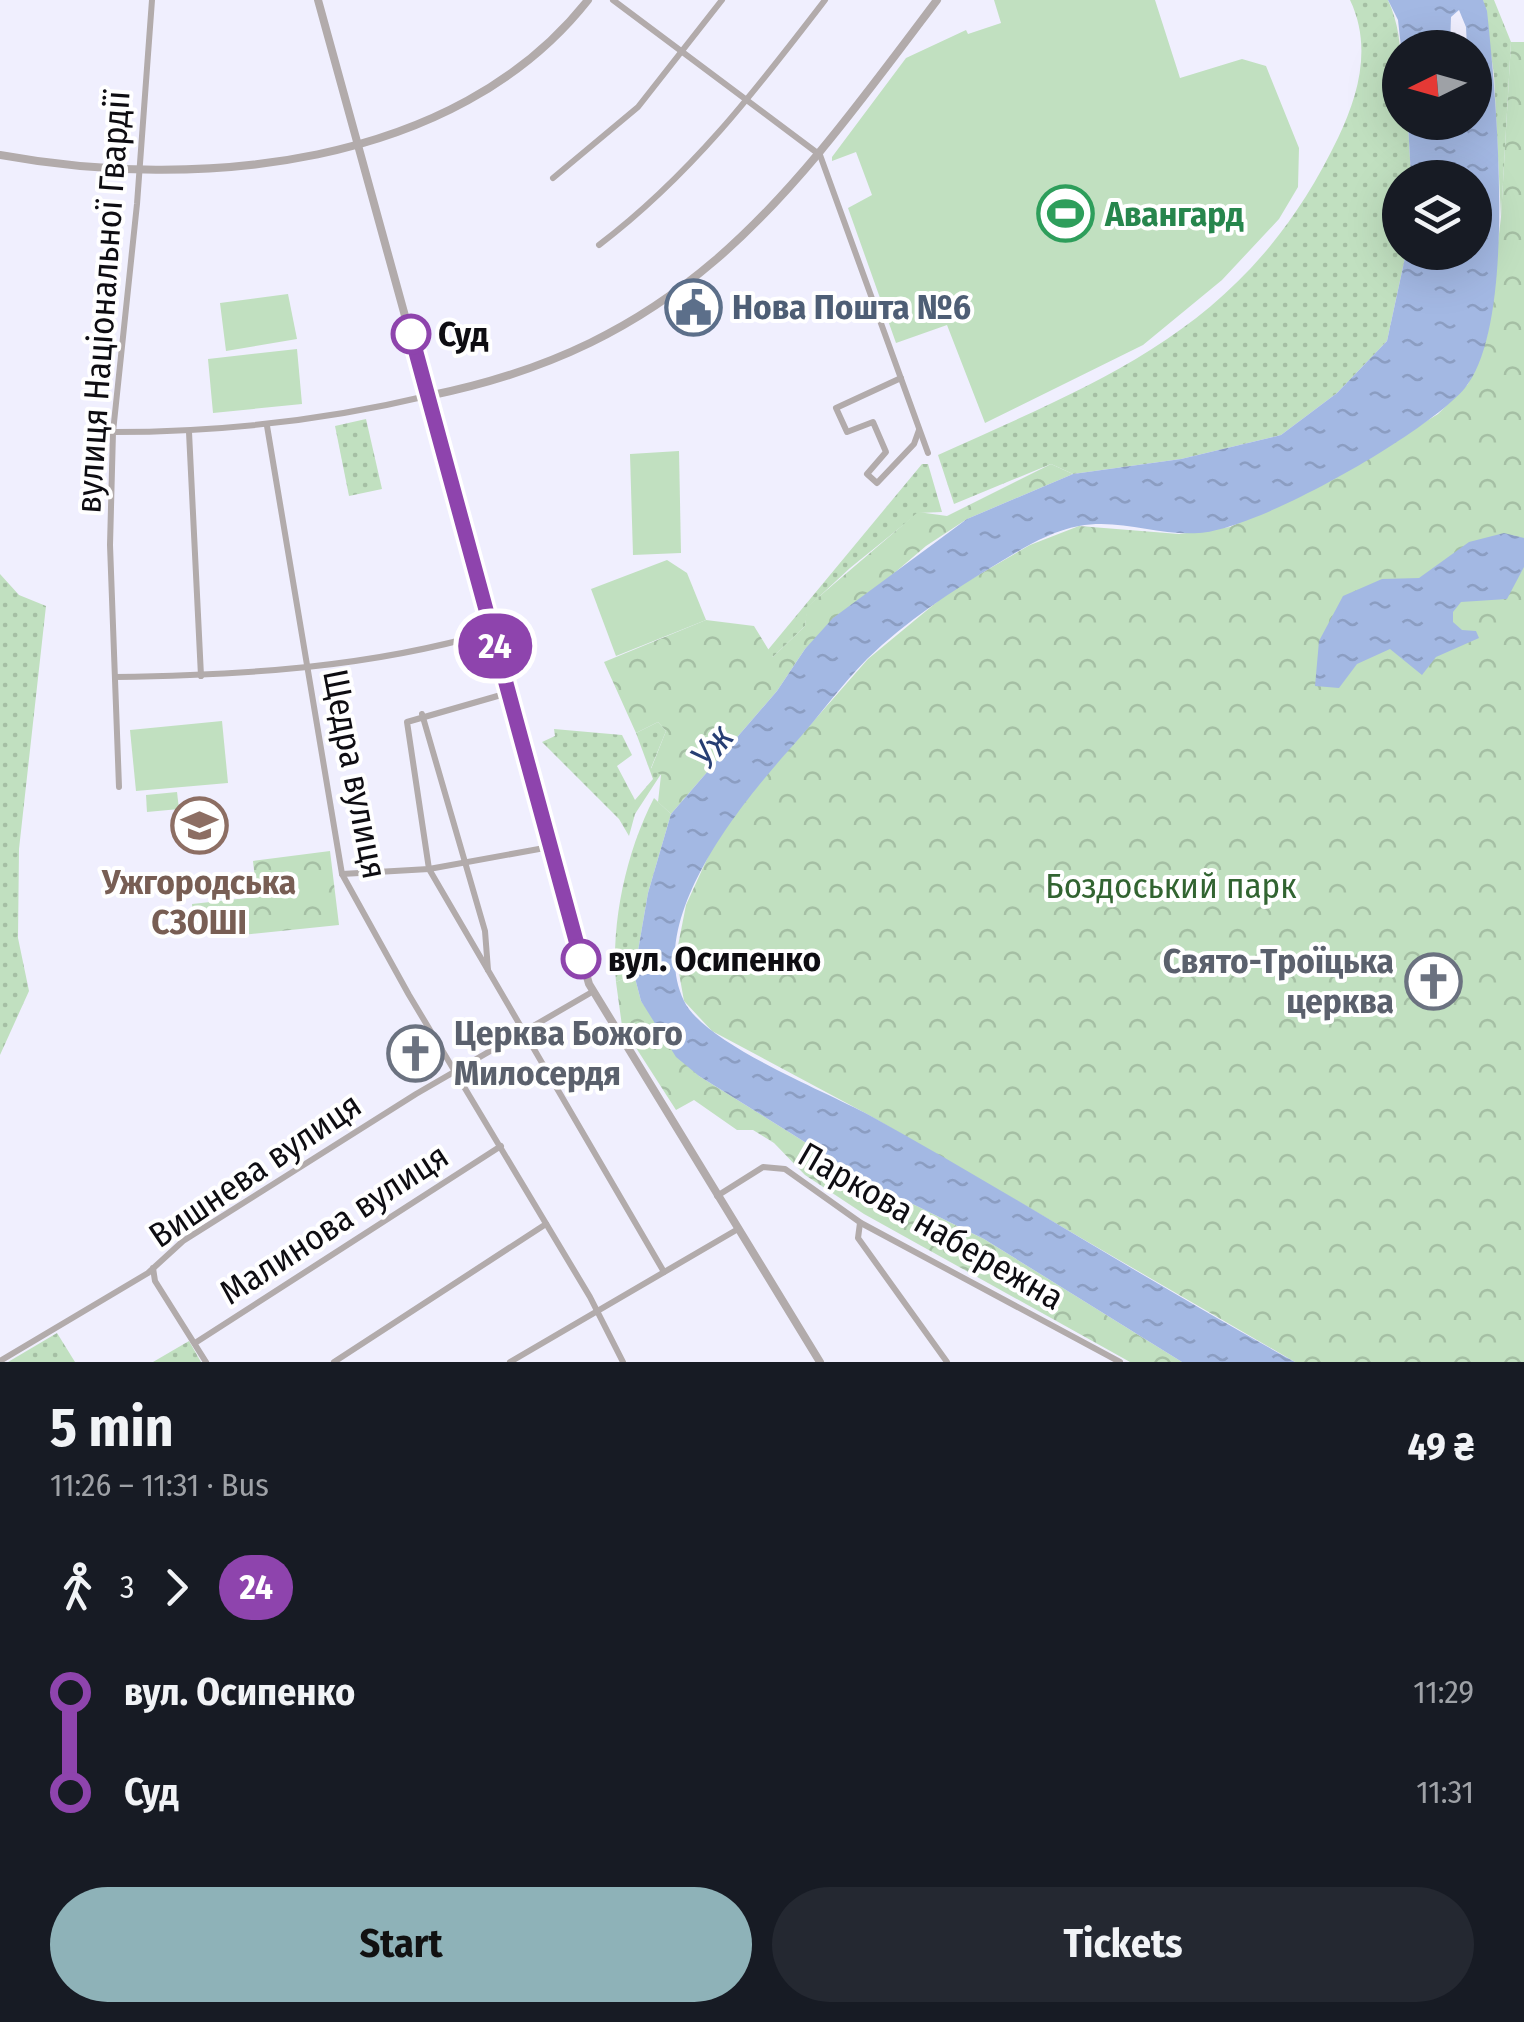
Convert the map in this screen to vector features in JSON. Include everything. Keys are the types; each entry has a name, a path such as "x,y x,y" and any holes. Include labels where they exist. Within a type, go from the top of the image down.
{"street":[{"name":"вулиця Національної Гвардії","path":"119,787 112,432 140,170 152,0"},
{"path":"318,0 592,992 820,1362"},
{"path":"0,156 67,167 140,170 268,164 358,146 432,115 499,78 536,52 588,0"},
{"path":"613,0 820,155 928,453"},
{"path":"554,178 638,107 722,0"},
{"path":"599,244 684,174 750,99 825,0"},
{"path":"112,432 267,426 324,419 428,396 524,372 652,309 737,244 820,155 937,0"},
{"path":"901,378 836,408 847,432 873,422 886,452 867,474 877,483 914,444 920,429"},
{"name":"Щедра вулиця","path":"267,426 342,874 623,1362"},
{"path":"189,432 201,676"},
{"path":"114,678 310,669 404,654 491,632"},
{"path":"508,693 422,714 411,718 405,728 429,869 664,1272"},
{"path":"422,714 488,946 488,971"},
{"path":"342,874 429,869 550,847"},
{"name":"Вишнева вулиця","path":"0,1361 153,1268 183,1241 592,992"},
{"name":"Малинова вулиця","path":"195,1343 501,1146"},
{"name":"Паркова набережна","path":"718,1196 764,1167 777,1166 861,1223 1120,1362"},
{"path":"861,1223 858,1238 946,1362"},
{"path":"334,1362 546,1224"},
{"path":"510,1362 738,1230"},
{"path":"153,1268 155,1281 206,1362"}],"green space":[{"name":"Авангард","path":"994,0 1155,0 1180,78 1242,59 1266,66 1299,148 1298,187 1279,219 1222,280 1143,345 985,423 947,325 896,343 848,208 872,195 856,152 832,161 832,157 906,58 966,30 968,34 1001,23"},
{"path":"1350,0 1388,0 1397,30 1382,30 1382,140 1409,140 1410,160 1382,160 1382,270 1402,270 1387,341 1337,393 1281,435 1181,459 1073,474 1051,464 954,504 938,455 1063,398 1171,337 1219,299 1262,255 1302,202 1352,104 1360,70 1357,17"},
{"path":"1483,0 1494,0 1511,42 1501,217 1492,30 1487,30"},
{"name":"Боздоський парк","path":"1511,42 1524,42 1524,1362 1295,1362 867,1114 712,1031 684,1001 676,956 686,905 712,848 746,798 868,659 949,592 1030,545 1079,526 1179,534 1230,527 1350,468 1438,414 1468,384 1487,336 1501,217"},
{"path":"288,294 297,339 226,351 220,303"},
{"path":"297,349 302,404 213,413 208,359"},
{"path":"366,419 382,489 349,496 335,426"},
{"path":"679,451 681,553 633,555 630,454"},
{"path":"922,464 928,464 942,512 918,513 850,568 808,607 805,626 773,657 767,651"},
{"path":"1051,464 1073,474 967,519 926,546 805,649 777,691 671,814 658,802 661,775 651,769 666,731 658,722 636,733 604,662 706,620 754,626 773,657 805,626 807,607 918,512 947,516"},
{"path":"667,560 687,573 706,620 616,656 591,589"},
{"path":"0,574 19,595 46,606 19,849 18,938 29,991 0,1055"},
{"path":"222,721 228,783 136,791 130,730"},
{"path":"658,722 666,731 651,768 661,774 635,814 629,836 619,819 542,742 555,736 554,729 622,735 632,755 617,766 635,800 653,779 636,733"},
{"path":"177,792 179,809 147,812 146,795"},
{"path":"654,798 671,814 648,893 634,974 616,982 618,912 628,864"},
{"path":"330,851 339,925 213,938 208,924 193,926 192,904 257,897 253,861"},
{"path":"634,974 641,1001 699,1076 872,1184 984,1239 1182,1362 1130,1362 864,1214 805,1175 774,1143 753,1130 737,1130 694,1100 676,1110 622,1026 616,982"},
{"path":"57,1333 75,1362 8,1362"},
{"path":"189,1341 201,1362 153,1362"}],"water":[{"path":"1388,0 1483,0 1489,30 1466,30 1459,10 1451,17 1451,30 1399,30"},
{"path":"1492,64 1498,150 1498,262 1482,356 1465,388 1380,453 1260,515 1199,533 1109,524 1069,528 1018,551 930,607 858,669 751,795 706,862 688,898 677,934 675,968 684,1001 716,1034 922,1145 1295,1362 1182,1362 984,1239 872,1184 699,1076 676,1057 641,1001 634,974 648,893 671,814 777,691 805,649 833,618 967,519 1073,474 1181,459 1281,435 1337,393 1387,341 1402,270 1492,270 1492,160 1410,160 1409,140 1492,140"},
{"path":"1504,533 1524,538 1524,567 1507,599 1461,602 1453,612 1453,622 1462,630 1476,631 1479,638 1436,657 1422,675 1390,649 1357,664 1339,688 1315,686 1319,641 1343,596 1382,579 1419,578 1469,542"}],"bus line":[{"name":"24","path":"411,334 581,959"}],"place":[{"name":"Авангард","path":"1066,214"},
{"name":"Нова Пошта №6","path":"693,307"},
{"name":"Суд","path":"411,334"},
{"name":"Ужгородська СЗОШІ","path":"199,826"},
{"name":"вул. Осипенко","path":"581,959"},
{"name":"Свято-Троїцька церква","path":"1433,981"},
{"name":"Церква Божого Милосердя","path":"415,1053"}],"water label":[{"name":"Уж","path":"712,746"}]}
